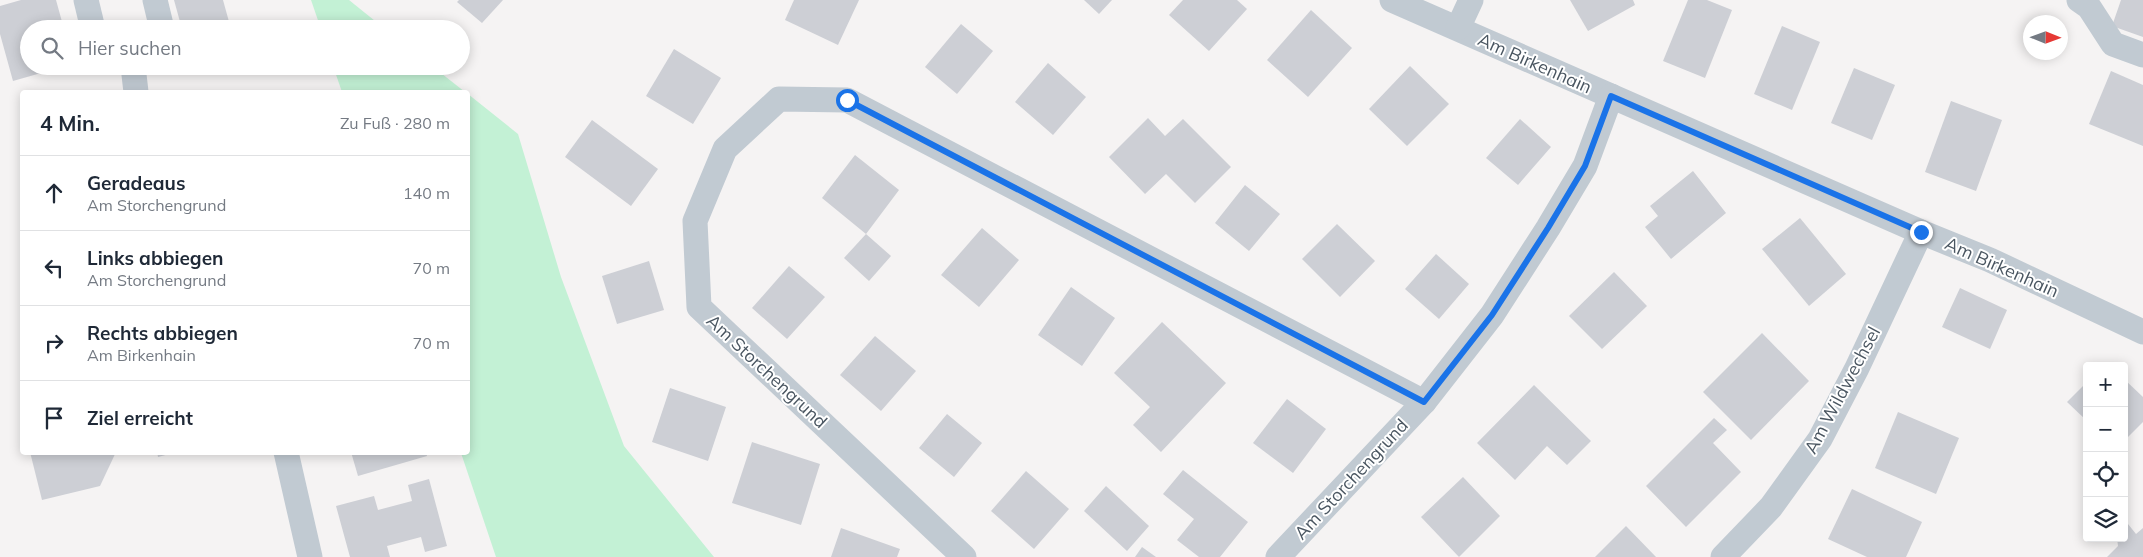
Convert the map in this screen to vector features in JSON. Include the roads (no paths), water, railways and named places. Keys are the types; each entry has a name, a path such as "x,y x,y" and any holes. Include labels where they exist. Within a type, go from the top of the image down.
{"street":[{"path":"86,0 91,20"},
{"path":"155,0 160,20"},
{"name":"Am Birkenhain","path":"1392,0 1921,232 1990,260 2143,332"},
{"path":"1458,28 1471,0"},
{"path":"2088,2 2113,44 2143,56"},
{"path":"135,75 136,90"},
{"name":"Am Storchengrund","path":"1278,557 1424,402 1492,315 1585,166 1611,96"},
{"name":"Am Storchengrund","path":"964,557 699,307 695,221 725,149 779,99 847,100 1424,402"},
{"name":"Am Wildwechsel","path":"1723,557 1771,507 1820,439 1857,368 1921,232"},
{"path":"287,455 310,557"}]}
